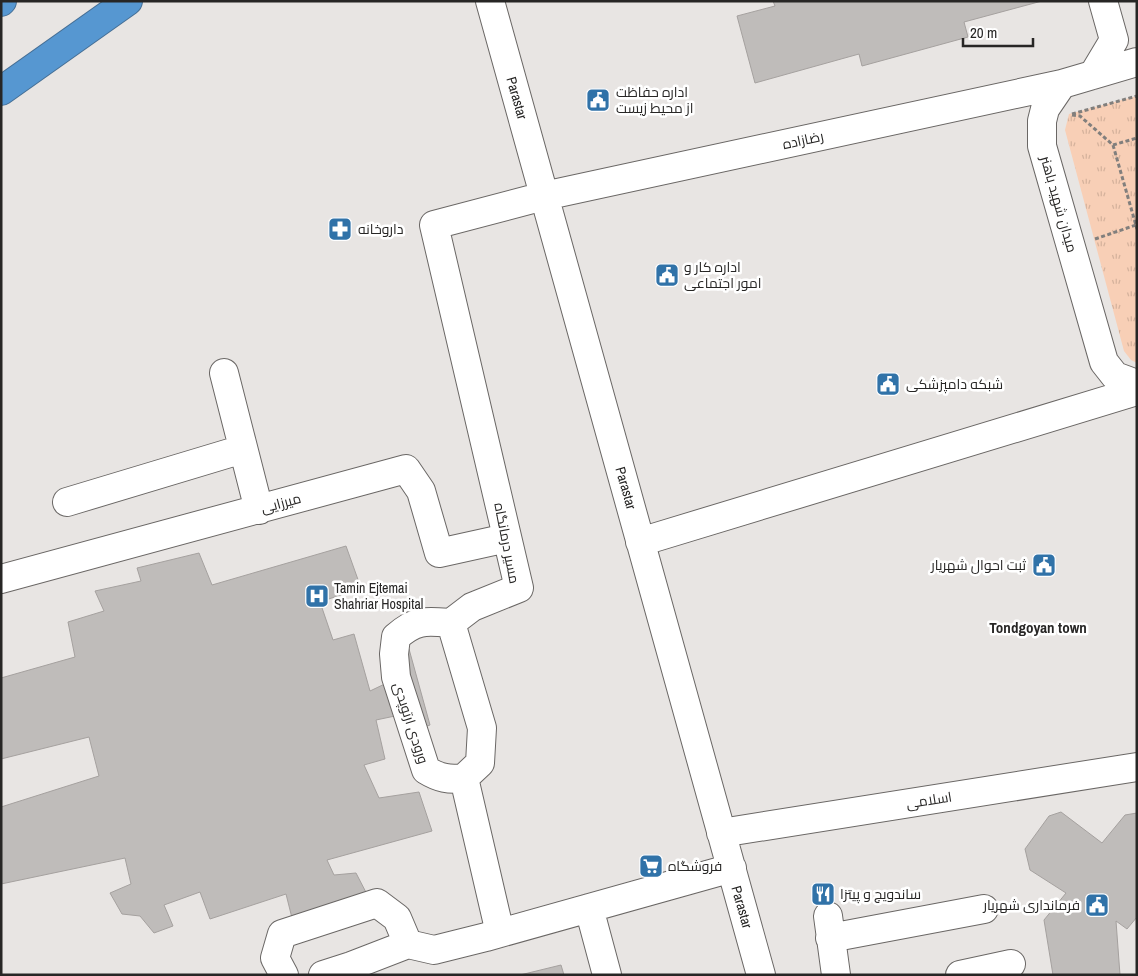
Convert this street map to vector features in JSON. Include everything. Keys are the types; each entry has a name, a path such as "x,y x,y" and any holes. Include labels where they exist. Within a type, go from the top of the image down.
{"highway":[{"path":"1,91 128,1"}],"street":[{"name":"Parastar","path":"490,1 761,975"},
{"path":"1093,75 1114,40 1103,1"},
{"path":"1062,84 1137,62"},
{"name":"رضازاده","path":"434,225 544,196 1062,84"},
{"name":"میدان شهید باهنر","path":"1062,84 1045,109 1042,121 1042,146 1104,362 1115,376 1137,384"},
{"name":"مسیر درمانگاه","path":"434,225 519,588 472,607 451,623"},
{"path":"224,373 259,510"},
{"path":"640,542 1137,391"},
{"path":"67,502 243,449"},
{"name":"میرزایی","path":"1,579 406,470 421,491 439,553 507,538"},
{"name":"ورودی ارتوپدی","path":"451,623 420,621 405,628 396,637 394,654 396,678 426,770 438,777 452,780 464,778"},
{"path":"451,623 482,728 480,763 464,778 500,933"},
{"name":"اسلامی","path":"722,832 1137,767"},
{"path":"323,975 408,944 434,950 732,868"},
{"path":"284,975 275,958 282,934 377,903 397,918 408,944"},
{"path":"589,908 608,975"},
{"path":"836,975 829,927 984,909"},
{"path":"960,975 1011,964"}],"path":[{"path":"1070,114 1137,96"},
{"path":"1067,122 1070,114"},
{"path":"1070,114 1080,116 1113,145 1136,227 1094,239 1092,230"},
{"path":"1113,145 1137,138"}],"green space":[{"path":"1137,96 1137,363 1131,360 1124,351 1065,130 1069,114"}],"building":[{"path":"773,1 1042,1 964,22 968,37 862,66 859,54 755,83 737,16 775,6"},
{"path":"346,546 361,588 320,602 333,640 354,634 370,691 391,681 384,657 409,649 430,725 403,735 395,716 376,720 385,759 364,765 379,798 419,792 432,831 327,860 334,875 356,873 371,902 294,926 286,894 210,919 200,892 164,905 173,926 154,933 140,916 122,914 110,893 131,884 125,858 1,884 1,807 99,776 89,737 1,759 1,678 75,657 68,622 104,611 95,591 141,581 137,568 199,553 212,585"},
{"name":"فرمانداری شهریار","path":"1061,812 1102,843 1125,815 1137,813 1137,917 1127,929 1116,921 1120,975 1053,975 1044,920 1066,893 1030,870 1025,849 1049,816"},
{"path":"561,965 564,975 520,975"}],"place":[{"name":"اداره حفاظت از محیط زیست","path":"598,100"},
{"name":"داروخانه","path":"340,229"},
{"name":"اداره کار و امور اجتماعی","path":"667,275"},
{"name":"شبکه دامپزشکی","path":"888,384"},
{"name":"ثبت احوال شهریار","path":"1044,565"},
{"name":"Tamin Ejtemai Shahriar Hospital","path":"317,596"},
{"name":"فروشگاه","path":"651,866"},
{"name":"ساندویچ و پیتزا","path":"823,894"},
{"name":"فرمانداری شهریار","path":"1097,905"}],"district":[{"name":"Tondgoyan town","path":"1038,628"}]}
